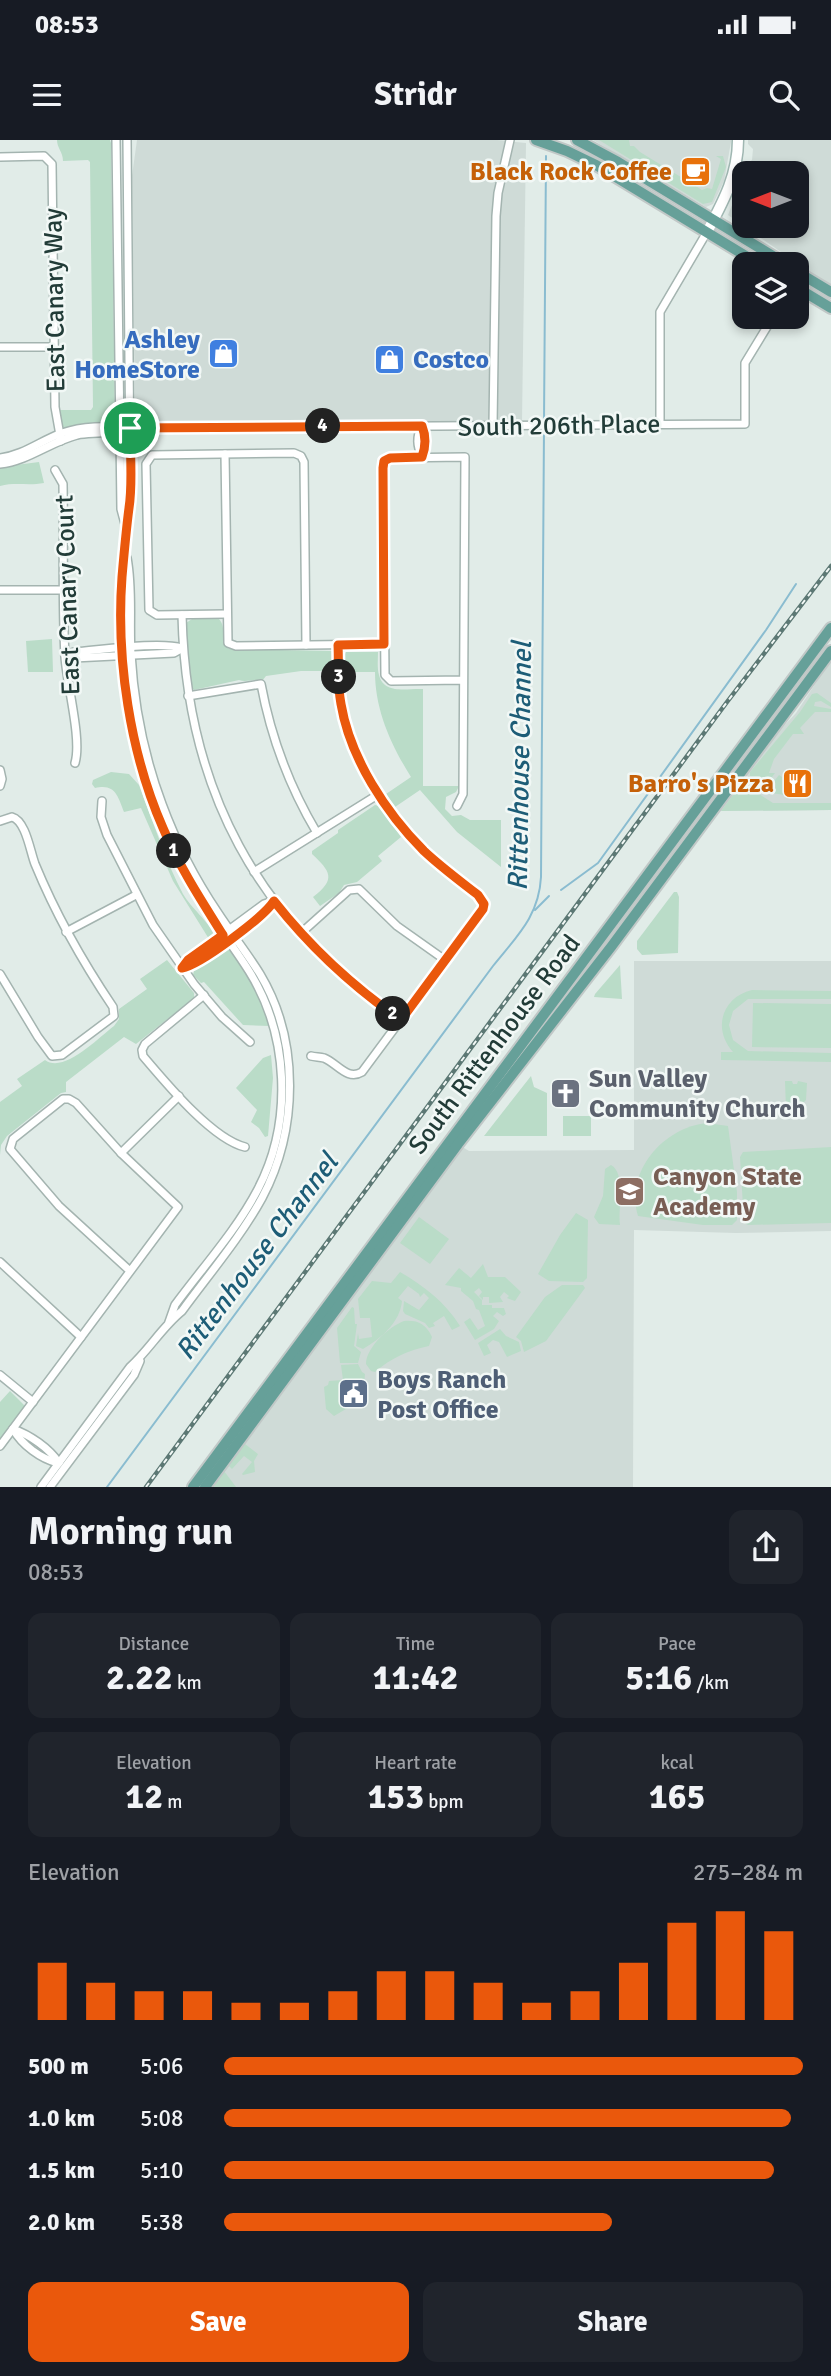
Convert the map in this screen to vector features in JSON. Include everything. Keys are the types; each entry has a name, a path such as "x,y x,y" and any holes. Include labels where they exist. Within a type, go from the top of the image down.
{"main road":[{"path":"537,140 596,165 740,252"},
{"path":"577,140 766,252"},
{"path":"809,279 831,292"},
{"path":"809,296 831,308"},
{"path":"809,680 808,668 827,643 830,629"},
{"name":"South Rittenhouse Road","path":"205,1487 373,1251 830,629"},
{"name":"South Rittenhouse Road","path":"193,1487 612,945 831,652"},
{"path":"739,774 737,765 753,742 754,732"},
{"path":"602,938 612,945"}],"street":[{"path":"41,1487 61,1465 130,1367 182,1311 256,1207 276,1166 287,1125 289,1068 283,1031 261,976 229,936 190,866 162,803 140,725 127,652 130,575 121,509 116,140"},
{"path":"125,524 130,508 127,140"},
{"path":"660,423 660,312 707,232 733,180 738,140"},
{"path":"493,425 496,216 507,142"},
{"name":"East Canary Way","path":"0,157 44,156 52,164 55,407 59,438"},
{"name":"South 206th Place","path":"0,458 59,438 113,432 121,428 745,424 745,363 766,329"},
{"path":"0,347 54,346"},
{"path":"422,426 418,434 418,448 422,457"},
{"name":"South 206th Place","path":"0,464 28,457 59,438"},
{"path":"226,614 152,613 148,606 148,458 155,455 294,453 301,456 304,463 306,645"},
{"path":"225,454 226,614 230,644 384,644"},
{"path":"457,806 463,794 465,457 390,458 384,461 384,644 387,678 394,681 463,680"},
{"name":"East Canary Court","path":"55,470 63,484 65,656 78,751 75,763"},
{"path":"0,590 64,590"},
{"path":"182,615 188,695 197,737 212,787 233,835 254,872 300,933 346,979 401,1020"},
{"path":"311,1056 325,1059 350,1075 356,1076 362,1072 483,909 484,904 478,895 424,850 404,829 379,794 364,767 345,721 339,690 338,645"},
{"path":"65,656 74,652 127,652 174,646 183,648"},
{"path":"188,695 261,684 279,756 317,833"},
{"path":"0,770 0,786"},
{"path":"254,872 379,794"},
{"path":"102,801 101,817 107,835 136,895 182,968 243,1038 250,1042"},
{"path":"0,821 18,818 66,932 113,1007 114,1016 56,1057 49,1053 38,1037 0,974"},
{"path":"300,933 353,888 359,889 397,926 445,960"},
{"path":"66,932 136,895"},
{"path":"182,968 188,960 229,936 264,904 274,901"},
{"path":"204,995 145,1044 143,1056 179,1096 232,1143 245,1147"},
{"path":"121,1153 179,1096"},
{"path":"0,1446 178,1207 121,1153 76,1103 69,1099 59,1102 10,1144 11,1153 59,1206 130,1271"},
{"path":"0,1262 81,1337"},
{"path":"0,1375 33,1402"},
{"path":"13,1429 18,1439 48,1460 61,1465"},
{"path":"50,1487 61,1465"}],"shaded area":[{"path":"137,140 497,140 526,143 522,421 139,424 135,418 132,176"},
{"path":"593,140 731,142 724,181 713,204 706,207"},
{"path":"748,140 831,140 831,287 809,272 809,252 781,252 761,238 809,238 809,161 750,161 753,149"},
{"path":"831,660 831,810 719,810 777,733 796,713"},
{"name":"Canyon State Academy","path":"634,961 831,961 831,1231 736,1233 634,1230 633,1487 211,1487 461,1146 469,1151 634,1150"}],"green space":[{"path":"57,140 110,140 111,143 115,420 60,431 58,410 91,410 93,407 90,162 63,161"},
{"path":"599,140 629,140 630,146 702,190 712,189 721,159 716,156 723,156 726,167 712,202 703,204"},
{"path":"39,462 44,483 0,486 0,467"},
{"path":"192,619 219,619 229,649 332,651 335,655 334,671 301,671 266,676 262,681 239,680 194,690 190,686 186,623"},
{"path":"52,639 53,672 28,672 26,641"},
{"path":"346,652 378,652 379,675 386,685 397,689 423,689 423,786 459,786 456,792 446,797 445,809 452,816 461,815 470,820 501,820 501,867 457,832 420,790 395,807 386,794 411,777 381,713 375,672 345,672"},
{"path":"817,693 831,703 831,707 821,701 815,702 814,706 831,709 831,712 815,712 800,728 804,734 793,734 774,759 769,773 775,773 772,777 775,780 779,775 782,777 782,793 792,796 771,793 750,778 750,772 812,694"},
{"path":"111,772 129,774 139,785 165,854 186,899 213,933 209,939 173,881 141,808 124,812 115,792 107,787 95,788 92,784 93,780"},
{"path":"745,785 773,803 831,803 831,810 721,811 739,787"},
{"path":"375,805 379,806 401,837 378,856 382,861 357,882 344,885 339,893 320,906 313,897 321,891 328,875 312,851"},
{"path":"674,892 677,892 679,897 678,953 642,955 637,949 637,941"},
{"path":"222,948 230,951 245,968 270,1026 243,1025 204,982 201,983 193,975 195,967"},
{"path":"167,960 194,993 194,998 136,1044 124,1037 66,1082 66,1092 61,1093 7,1136 1,1145 0,1155 0,1102 22,1086 17,1079 45,1060 62,1062 90,1046 114,1026 119,1019 119,1009 147,989 140,979"},
{"path":"620,965 622,999 594,997 595,994"},
{"path":"752,990 831,991 831,999 748,999 733,1011 729,1025 733,1040 748,1051 831,1053 831,1062 721,1060 721,1052 733,1052 723,1034 723,1015 733,999"},
{"path":"753,1003 831,1004 831,1048 752,1047"},
{"path":"271,1055 273,1078 268,1136 265,1137 251,1122 257,1110 236,1088 263,1058"},
{"path":"531,1076 534,1087 547,1093 547,1136 484,1136"},
{"path":"785,1081 792,1081 793,1084 798,1081 807,1083 806,1100 798,1103 794,1110 786,1109"},
{"path":"563,1116 591,1116 591,1136 563,1136"},
{"path":"707,1123 728,1126 737,1192 737,1220 732,1225 703,1225 638,1216 635,1200 637,1183 651,1154 676,1133"},
{"path":"831,1147 831,1223 744,1223 740,1157 743,1152"},
{"path":"611,1165 616,1169 620,1183 620,1225 599,1224 594,1217 603,1196 605,1169"},
{"path":"576,1213 588,1220 587,1278 583,1282 549,1281 538,1274"},
{"path":"419,1217 449,1239 430,1264 400,1243"},
{"path":"483,1264 488,1277 505,1277 521,1292 515,1301 507,1298 509,1296 504,1292 500,1297 503,1302 489,1303 489,1297 483,1297 483,1300 479,1296 482,1292 479,1288 474,1292 482,1300 482,1305 504,1308 506,1314 503,1316 497,1312 493,1316 499,1321 494,1329 475,1340 464,1322 470,1318 478,1330 485,1326 479,1310 461,1288 445,1285 459,1268 471,1278"},
{"path":"400,1272 433,1295 448,1309 460,1326 452,1330 444,1316 433,1323 435,1326 429,1328 425,1323 405,1314 404,1301 419,1310 429,1298 424,1293 420,1297 408,1286 398,1298 402,1301 400,1309 388,1330 363,1349 356,1346 358,1333 359,1339 372,1337 370,1318 360,1318 358,1299 372,1281 391,1283"},
{"path":"562,1285 583,1285 585,1288 546,1341 524,1352 521,1341 516,1337 545,1297"},
{"path":"352,1307 357,1324 354,1346 361,1352 358,1363 340,1363 337,1328"},
{"path":"404,1321 417,1322 427,1329 432,1337 429,1346 407,1352 375,1372 371,1371 366,1364 370,1351 385,1333"},
{"path":"500,1329 506,1336 519,1342 521,1351 507,1357 499,1342 493,1340 487,1345 491,1353 484,1356 478,1343"},
{"path":"358,1364 365,1374 363,1399 334,1416 326,1409 324,1387 329,1381 343,1380 341,1365"},
{"path":"10,1391 25,1406 0,1441 0,1402"},
{"path":"245,1444 258,1454 254,1461 255,1472 242,1474 252,1462 244,1456 232,1469 229,1466 224,1471"},
{"path":"224,1471 236,1487 214,1487"}],"waterway":[{"name":"Rittenhouse Channel","path":"544,421 546,156"},
{"name":"Rittenhouse Channel","path":"107,1487 518,935 536,903 541,877 544,427"},
{"path":"561,890 598,863 766,630 796,584"},
{"path":"535,910 549,896"}],"railway":[{"path":"146,1487 727,702 831,566"}],"place":[{"name":"Black Rock Coffee","path":"695,171"},
{"name":"Ashley HomeStore","path":"223,354"},
{"name":"Costco","path":"390,359"},
{"name":"Barro's Pizza","path":"797,783"},
{"name":"Sun Valley Community Church","path":"566,1093"},
{"name":"Canyon State Academy","path":"630,1191"},
{"name":"Boys Ranch Post Office","path":"354,1394"}],"route":[{"path":"422,426 425,449 422,457 390,458 384,461 384,644 338,645 339,690 345,721 354,746 386,804 424,850 478,895 484,904 401,1020 373,1001 323,958 274,901 268,911 228,941 191,966 182,968 188,960 223,935 188,880 162,827 147,785 131,722 123,656 122,576 126,554 125,524 130,508 130,428 422,426"}]}
